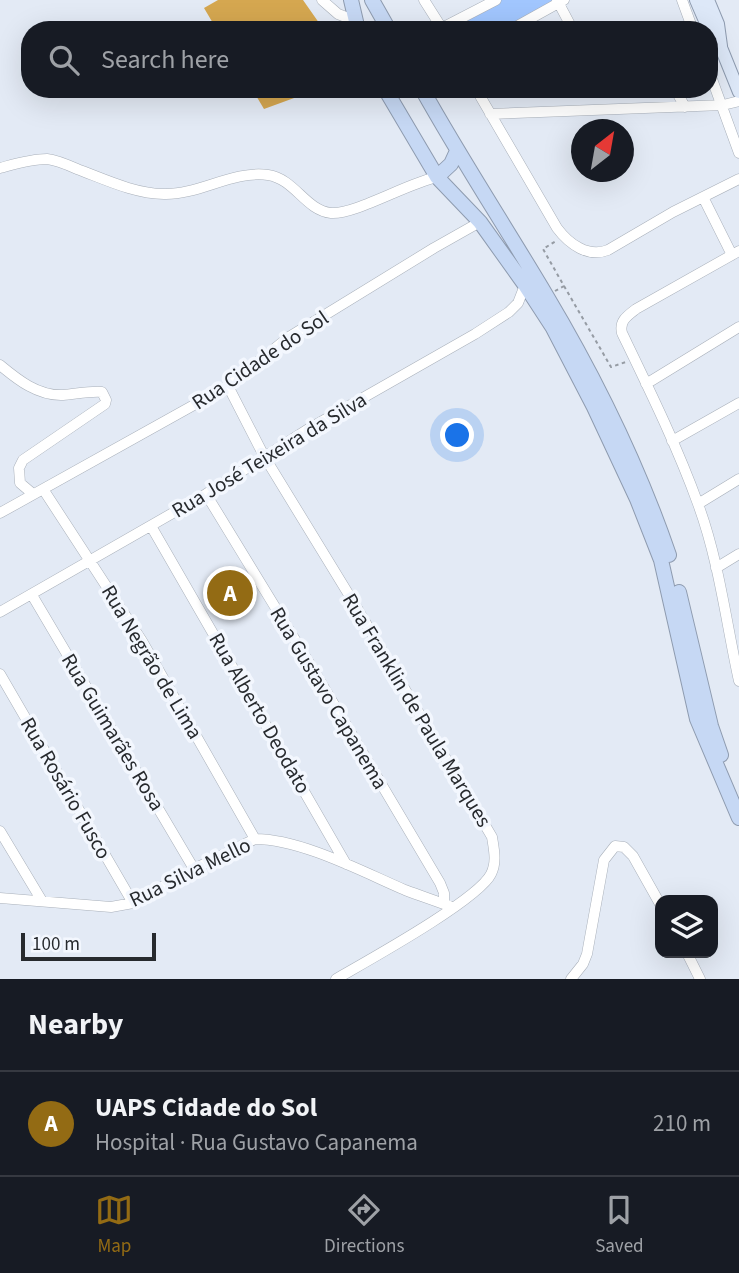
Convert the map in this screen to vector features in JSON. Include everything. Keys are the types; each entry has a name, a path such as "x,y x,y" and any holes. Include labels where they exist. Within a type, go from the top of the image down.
{"highway":[{"path":"352,0 356,21"},
{"path":"372,0 384,21"},
{"path":"390,98 436,177 480,222 525,285 553,328 580,379 646,521 664,569 697,719 739,818"},
{"path":"427,98 572,342 641,484 672,564 711,726 739,798"},
{"path":"436,177 450,164 457,151"},
{"path":"468,171 478,201 480,222"}],"main road":[{"path":"696,0 705,21"},
{"path":"708,0 717,21"},
{"path":"718,24 722,50"},
{"path":"718,44 739,92"}],"street":[{"path":"322,0 350,21"},
{"path":"424,0 437,21"},
{"path":"457,21 496,0"},
{"path":"682,0 690,21"},
{"path":"526,21 560,1 569,21"},
{"path":"718,93 739,153"},
{"path":"481,98 563,236 584,251 600,253 739,180"},
{"path":"680,98 685,107"},
{"path":"490,114 685,107 723,105 739,101"},
{"path":"0,168 49,159 140,190 166,195 233,179 271,175 291,185 316,208 332,213 354,208 406,186 436,177"},
{"path":"703,197 736,253 636,309 622,321 621,326 698,504 734,631 739,681"},
{"name":"Rua Cidade do Sol","path":"0,513 228,387 289,338 433,247 480,222"},
{"name":"Rua José Teixeira da Silva","path":"0,612 439,356 509,312 518,303 525,285"},
{"path":"646,384 739,327"},
{"name":"Rua Negrão de Lima","path":"0,365 42,393 61,395 102,392 105,404 23,460 19,468 20,483 38,491 90,560 142,640 255,839"},
{"name":"Rua Franklin de Paula Marques","path":"228,387 264,456 492,837 495,858 492,872 484,886 448,906 336,979"},
{"path":"672,441 739,402"},
{"path":"698,504 739,480"},
{"name":"Rua Gustavo Capanema","path":"206,494 317,674 437,878 448,906"},
{"name":"Rua Alberto Deodato","path":"151,526 346,864"},
{"path":"716,568 739,554"},
{"name":"Rua Guimarães Rosa","path":"32,595 194,869"},
{"name":"Rua Rosário Fusco","path":"0,674 133,903"},
{"path":"0,831 41,901"},
{"name":"Rua Silva Mello","path":"0,898 111,906 133,903 255,839 289,844 448,906"},
{"path":"571,979 587,954 604,860 610,849 615,846 624,847 633,856 655,895"},
{"path":"422,896 437,878"},
{"path":"690,958 700,979"}],"path":[{"path":"563,236 543,249 611,367 634,358"},
{"path":"556,290 564,286"}],"shaded area":[{"path":"499,0 559,0 521,21 458,21"}],"building":[{"path":"218,0 303,0 318,21 212,21 204,8"},
{"path":"257,98 294,98 264,109"}],"place":[{"name":"UAPS Cidade do Sol","path":"230,593"}]}
